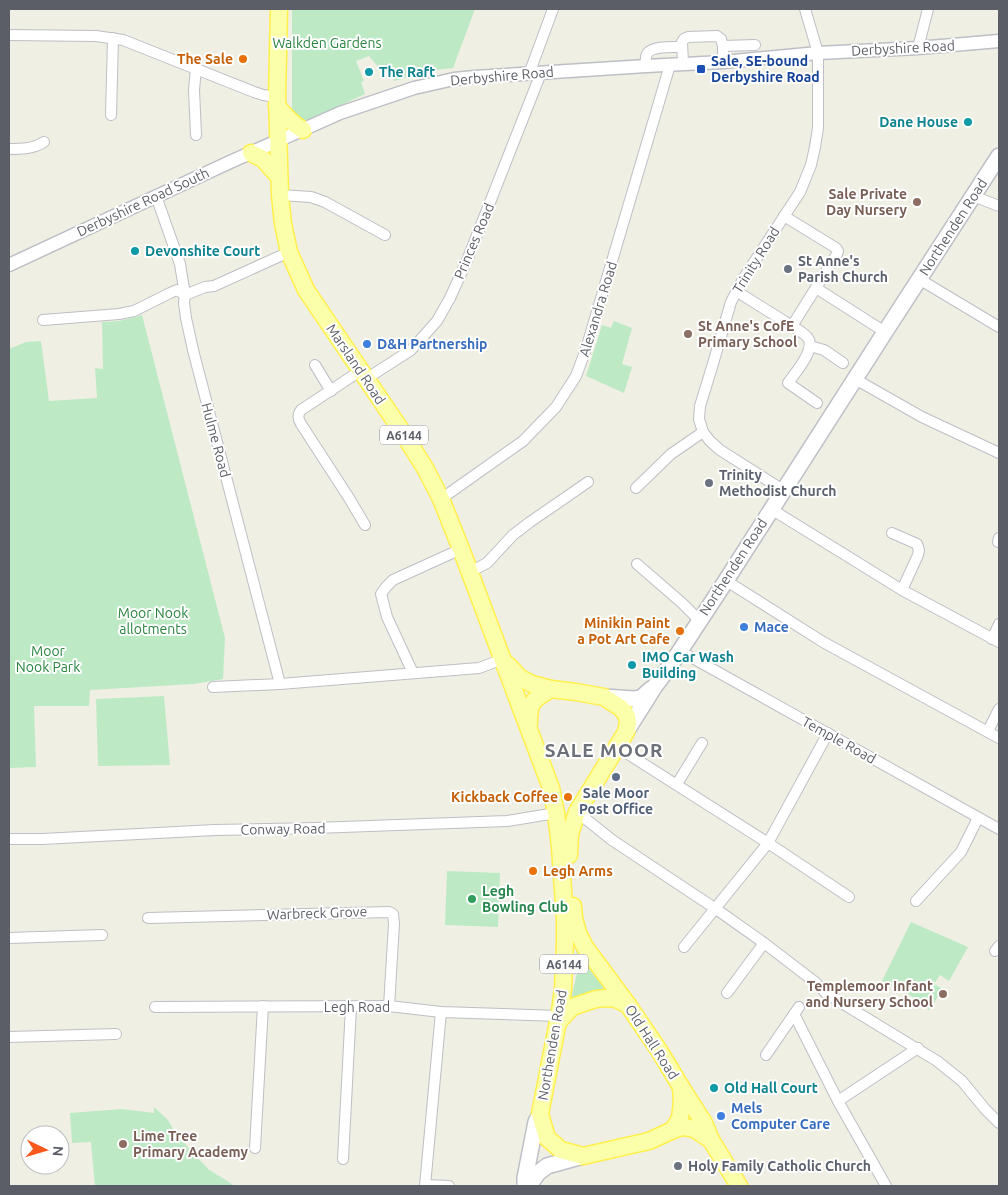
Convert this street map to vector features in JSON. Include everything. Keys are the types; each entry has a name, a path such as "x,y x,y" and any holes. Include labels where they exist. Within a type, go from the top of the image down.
{"main road":[{"name":"Marsland Road","path":"279,9 277,101 279,178 282,224 289,252 306,290 425,468 441,499 462,549 551,788 556,813"},
{"path":"277,101 287,118 295,126 303,130"},
{"path":"251,153 263,159 279,178"},
{"name":"Northenden Road","path":"585,947 576,926 571,895 570,834 577,812 655,686 999,156"},
{"name":"A6144","path":"503,659 520,678 532,684 550,689 604,697 621,708 627,716 626,732"},
{"path":"604,697 634,700 641,698 655,686"},
{"name":"A6144","path":"529,729 529,709 538,696 550,689"},
{"name":"Northenden Road","path":"527,1186 525,1178 536,1122 540,1114 563,989 565,926 556,813"},
{"name":"Old Hall Road","path":"585,947 628,1004 660,1052 704,1123 711,1140 739,1186"},
{"path":"558,1019 572,1006 596,999 616,999 628,1004"},
{"path":"673,1130 680,1118 681,1087"},
{"name":"A6144","path":"540,1114 547,1138 561,1150 583,1156 649,1141 673,1130"},
{"name":"Old Hall Road","path":"673,1130 690,1128 711,1140"},
{"name":"Northenden Road","path":"527,1186 547,1166 583,1156"}],"street":[{"name":"Princes Road","path":"365,525 301,424 298,413 331,391 410,350 437,320 450,298 468,258 535,74 554,9"},
{"name":"Trinity Road","path":"703,432 699,419 700,406 731,302 736,291 800,192 809,172 818,128 818,53 805,9"},
{"path":"918,48 928,9"},
{"path":"9,35 75,35 113,38 134,44 277,101"},
{"path":"677,64 682,42 688,37 717,36 721,39 723,46 723,62"},
{"path":"111,115 113,38"},
{"name":"Derbyshire Road","path":"278,141 340,113 414,88 461,78 723,62 818,53 918,48 999,41"},
{"path":"723,46 750,45 747,59"},
{"path":"646,66 646,56 650,50 655,48 682,47"},
{"name":"Alexandra Road","path":"441,499 523,442 556,407 576,376 677,64"},
{"path":"196,68 194,90 196,135"},
{"name":"Derbyshire Road South","path":"9,265 278,141"},
{"path":"9,150 37,146 44,142"},
{"path":"280,195 311,197 386,235"},
{"name":"Hulme Road","path":"156,196 180,264 185,295 184,303 193,350 280,684"},
{"path":"973,196 999,206"},
{"path":"784,216 838,251 792,326"},
{"path":"42,320 119,314 134,311 177,290 185,295 205,287 214,286 289,252"},
{"path":"919,279 999,327"},
{"path":"816,288 884,332"},
{"path":"736,291 807,336 810,346 807,355 788,383 817,403"},
{"path":"810,346 824,350 842,363"},
{"path":"315,365 331,391"},
{"path":"855,379 922,417 999,453"},
{"path":"636,488 671,454 703,432 710,442 720,450 783,490"},
{"path":"470,572 488,563 513,535 588,482"},
{"path":"771,509 902,590 996,641 999,624"},
{"path":"892,533 919,546 918,556 902,590"},
{"path":"413,672 387,617 381,594 393,580 462,549"},
{"path":"637,564 699,620"},
{"path":"725,580 823,642 999,738"},
{"name":"Temple Road","path":"680,650 999,829"},
{"path":"213,687 280,684 479,668 503,659"},
{"path":"988,731 999,710"},
{"path":"684,947 768,842 828,733"},
{"path":"677,784 702,743"},
{"path":"617,747 768,842 849,897"},
{"path":"577,812 612,840 764,943 828,994 937,1061 962,1082 999,1123"},
{"name":"Conway Road","path":"9,839 215,830 507,821 556,813"},
{"path":"916,901 961,852 978,818"},
{"name":"Warbreck Grove","path":"148,918 389,912 393,914 394,924 390,1006"},
{"path":"9,938 102,935"},
{"path":"727,993 764,943"},
{"path":"255,1148 263,1006"},
{"name":"Legh Road","path":"155,1007 390,1006 441,1012 558,1019"},
{"path":"343,1159 351,1007"},
{"path":"766,1054 796,1011 838,1101 886,1186"},
{"path":"441,1012 425,1185 449,1186"},
{"path":"9,1038 116,1034"},
{"path":"838,1101 918,1048"}],"green space":[{"name":"Walkden Gardens","path":"292,9 475,9 453,68 434,70 394,81 388,68 381,70 369,56 356,61 364,81 361,82 365,94 305,122 299,120 292,110"},
{"name":"Moor Nook allotments","path":"142,315 225,638 223,679 194,684 90,690 89,706 34,706 36,767 9,768 9,349 26,342 41,341 49,401 97,398 95,368 103,369 102,322 119,321"},
{"path":"614,321 632,328 622,364 632,367 624,393 586,376 602,325 611,328"},
{"path":"164,696 170,765 98,766 96,699"},
{"name":"Legh Bowling Club","path":"447,871 500,873 498,927 445,925"},
{"path":"911,922 968,947 949,981 940,975 934,984 943,989 929,1010 913,997 882,981"},
{"path":"576,950 580,950 588,968 607,991 589,993 571,1000 577,973 578,961"},
{"path":"154,1107 168,1120 176,1134 208,1169 235,1186 95,1186 91,1142 72,1143 70,1113 122,1109 154,1113"}],"place":[{"name":"The Sale","path":"243,59"},
{"name":"Sale, SE-bound Derbyshire Road","path":"701,69"},
{"name":"The Raft","path":"369,72"},
{"name":"Dane House","path":"968,122"},
{"name":"Sale Private Day Nursery","path":"917,202"},
{"name":"Devonshite Court","path":"135,251"},
{"name":"St Anne's Parish Church","path":"788,269"},
{"name":"St Anne's CofE Primary School","path":"688,334"},
{"name":"D&H Partnership","path":"367,344"},
{"name":"Trinity Methodist Church","path":"709,483"},
{"name":"Mace","path":"744,627"},
{"name":"Minikin Paint a Pot Art Cafe","path":"680,631"},
{"name":"IMO Car Wash Building","path":"632,665"},
{"name":"Sale Moor Post Office","path":"616,777"},
{"name":"Kickback Coffee","path":"568,797"},
{"name":"Legh Arms","path":"533,871"},
{"name":"Legh Bowling Club","path":"472,899"},
{"name":"Templemoor Infant and Nursery School","path":"943,994"},
{"name":"Old Hall Court","path":"714,1088"},
{"name":"Mels Computer Care","path":"721,1116"},
{"name":"Lime Tree Primary Academy","path":"123,1144"},
{"name":"Holy Family Catholic Church","path":"678,1166"}],"district":[{"name":"SALE MOOR","path":"604,750"}],"park label":[{"name":"Moor Nook Park","path":"48,660"}]}
